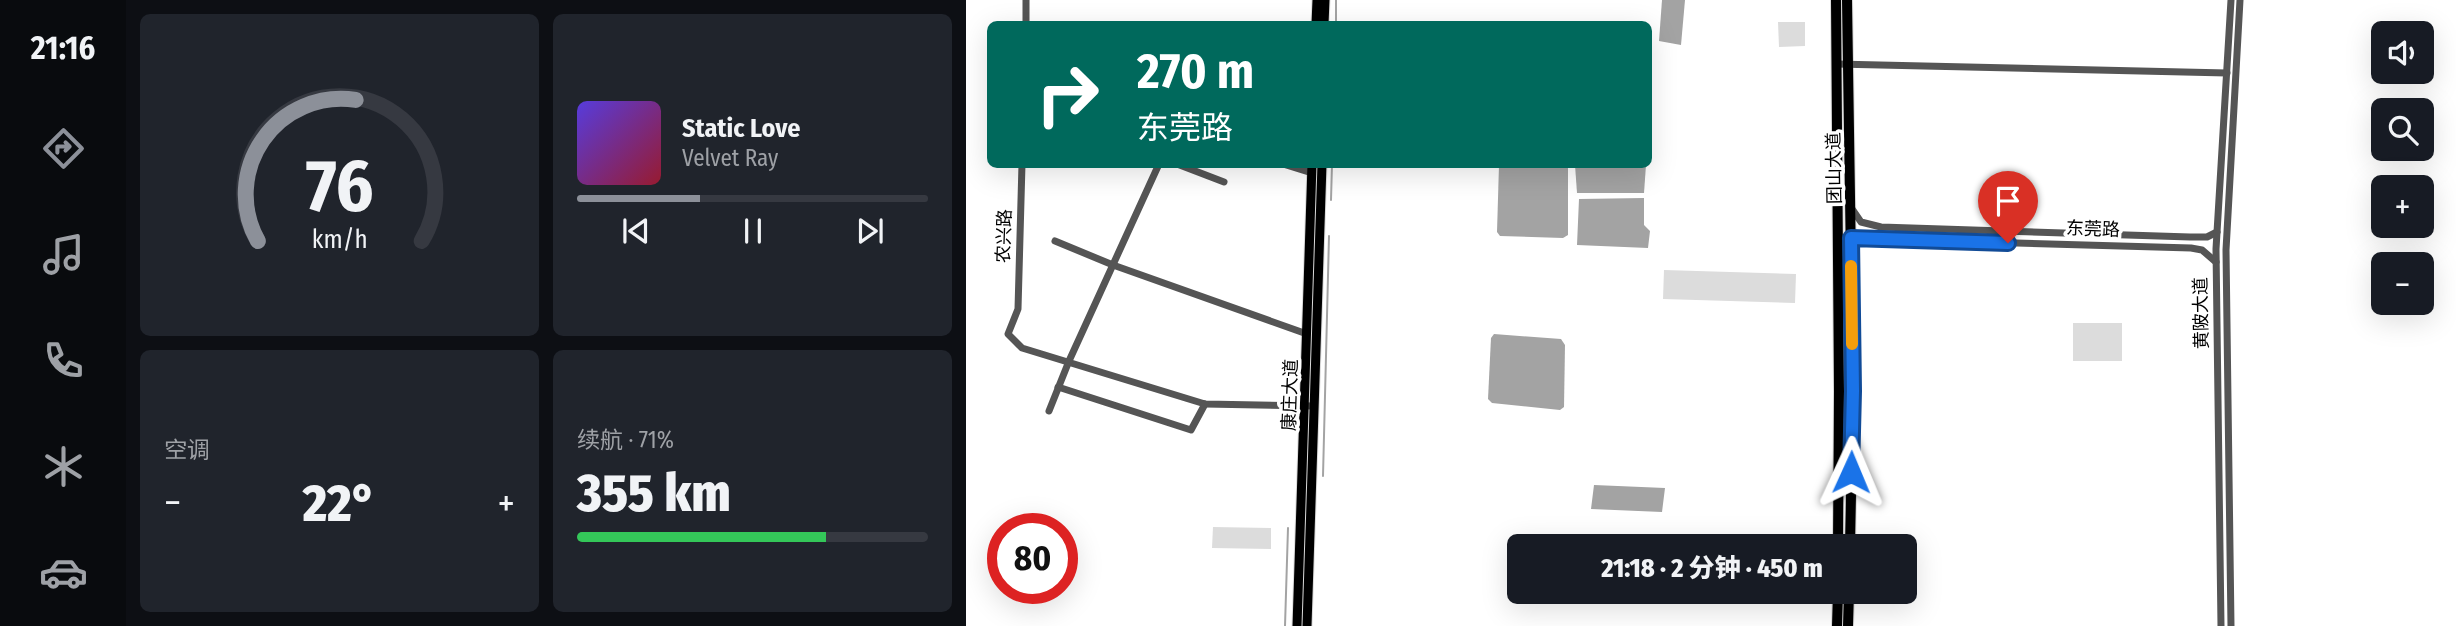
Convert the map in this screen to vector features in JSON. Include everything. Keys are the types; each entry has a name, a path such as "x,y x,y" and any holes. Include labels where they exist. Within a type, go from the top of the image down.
{"highway":[{"name":"团山大道","path":"1836,0 1838,534"},
{"name":"团山大道","path":"1847,0 1853,391 1850,534"},
{"path":"1837,626 1838,604"},
{"path":"1848,626 1849,604"}],"main road":[{"path":"1316,21 1317,0"},
{"path":"1324,21 1325,0"},
{"name":"康庄大道","path":"1297,626 1322,168"},
{"name":"康庄大道","path":"1307,626 1310,406 1307,334 1312,169"}],"street":[{"path":"1026,0 1026,21"},
{"name":"黄陂大道","path":"2221,626 2216,262 2231,0"},
{"name":"黄陂大道","path":"2231,626 2226,250 2240,0"},
{"path":"1836,64 2235,74"},
{"name":"农兴路","path":"1022,168 1018,309 1008,334 1022,348 1069,361"},
{"path":"1049,411 1157,168"},
{"path":"1188,168 1224,181"},
{"name":"东莞路","path":"1850,206 1861,222 1881,227 2190,237 2207,237 2217,232"},
{"name":"东莞路","path":"1838,238 2191,248 2202,250 2216,262"},
{"path":"1055,241 1113,265 1307,334"},
{"path":"1069,361 1205,404 1310,406"},
{"path":"1058,387 1191,430 1205,404"}],"shaded area":[{"path":"1662,0 1685,0 1681,45 1659,41"},
{"path":"1778,22 1805,22 1805,46 1779,47"},
{"path":"1499,168 1568,168 1568,235 1563,238 1500,236 1497,232"},
{"path":"1575,168 1646,168 1644,193 1577,193"},
{"path":"1644,198 1644,225 1650,231 1648,248 1577,245 1579,199"},
{"path":"1664,270 1796,274 1795,303 1663,299"},
{"path":"2073,323 2122,323 2122,361 2073,361"},
{"path":"1494,334 1561,339 1565,345 1564,407 1560,410 1492,403 1488,399 1491,338"},
{"path":"1594,485 1665,488 1662,512 1591,509"},
{"path":"1213,527 1271,528 1271,549 1212,548"}],"waterway":[{"path":"1336,0 1336,21"},
{"path":"1331,200 1332,168"},
{"path":"1323,476 1329,236"},
{"path":"1285,626 1288,528"}],"slow traffic":[{"path":"1851,266 1852,344"}],"route":[{"path":"1851,472 1851,238 2008,243"}]}
